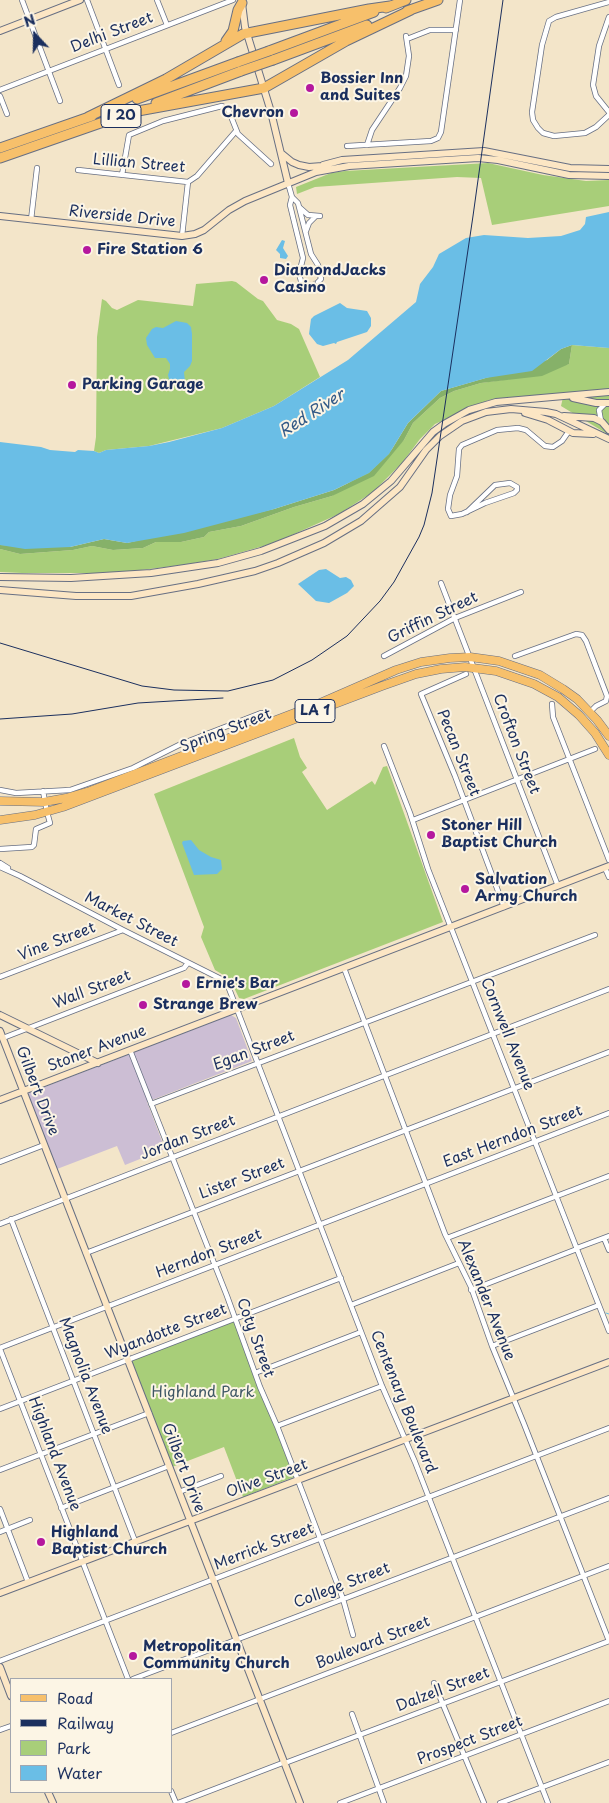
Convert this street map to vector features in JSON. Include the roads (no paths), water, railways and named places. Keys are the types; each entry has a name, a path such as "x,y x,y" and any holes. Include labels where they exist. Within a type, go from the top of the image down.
{"highway":[{"name":"I 20","path":"0,158 127,113 406,0"},
{"name":"I 20","path":"271,55 438,0"},
{"path":"222,45 233,31 239,1"},
{"path":"88,117 161,82 247,32 390,6"},
{"path":"127,113 264,88 346,41 411,10"},
{"name":"I 20","path":"0,147 240,67"},
{"path":"0,165 42,143"}],"main road":[{"name":"Spring Street","path":"0,820 46,812 79,802 271,725 404,667 440,659 470,657 499,661 531,671 563,689 590,712 609,736"},
{"name":"Spring Street","path":"0,801 44,802 90,791 416,674 440,669 474,667 496,671 516,676 552,694 587,723 609,756"}],"street":[{"path":"22,0 60,101"},
{"path":"0,31 80,0"},
{"path":"87,0 119,85"},
{"path":"158,0 167,25"},
{"path":"347,146 431,142 438,138 441,132 460,0"},
{"path":"239,1 292,197 290,205 302,258 299,274 301,281 307,285"},
{"name":"Delhi Street","path":"0,90 167,25 239,1"},
{"path":"609,2 553,18 549,21 542,45 532,116 540,131 554,136 585,133 596,127 609,113 596,96 593,85 599,46 609,17"},
{"path":"367,145 372,130 405,78 410,56 406,38 428,30 456,30"},
{"path":"0,96 7,114"},
{"path":"122,175 128,136 154,124 224,106 228,109 236,131 271,164"},
{"name":"Lillian Street","path":"78,170 188,182 197,176 236,131"},
{"path":"281,152 292,162 307,166 323,165 346,159 475,151 498,153 570,168 609,169"},
{"path":"316,172 346,167 478,158 574,176 609,176"},
{"path":"316,172 323,165"},
{"path":"32,220 37,168"},
{"name":"Riverside Drive","path":"0,216 182,236 201,231 239,204 316,172"},
{"path":"182,236 188,182"},
{"path":"292,197 297,200 311,254 318,265 321,278 318,282"},
{"path":"299,207 308,215 317,217 309,224 306,232"},
{"path":"0,577 71,578 151,573 218,563 262,551 316,530 363,504 391,481 430,435 456,416 484,405 609,392"},
{"path":"538,398 575,398 608,403"},
{"path":"606,425 599,410 608,403"},
{"path":"0,590 76,596 130,596 208,582 255,571 324,543 361,521 400,487 426,450 440,436 469,418 494,410 529,410 594,418 606,425"},
{"path":"494,410 535,415 569,431 599,435"},
{"path":"556,414 609,439"},
{"path":"466,512 495,485 510,483 517,487 514,493 466,512 451,516 448,509 450,495 457,476 459,449 462,445 496,430 518,428 526,430 545,446 553,447 562,441 569,431"},
{"path":"441,582 470,657"},
{"name":"Griffin Street","path":"384,656 455,618 521,592"},
{"path":"516,656 576,634 582,635 607,696 606,701 596,706 590,712"},
{"name":"Crofton Street","path":"470,657 558,886"},
{"name":"Pecan Street","path":"466,674 421,694 464,800 504,907"},
{"path":"552,704 554,717 609,860"},
{"path":"0,790 16,793 44,790 59,791 81,787 133,768 181,744 261,713 266,714 271,725"},
{"name":"Cornwell Avenue","path":"384,746 413,820 428,869 609,1331"},
{"path":"413,820 595,749"},
{"path":"0,849 33,846 36,829 50,823 44,802 44,790"},
{"path":"0,862 20,876"},
{"path":"607,867 609,877"},
{"name":"Stoner Avenue","path":"0,1100 607,867"},
{"name":"Market Street","path":"0,868 20,876 224,981 230,989 237,1009"},
{"name":"Vine Street","path":"0,977 122,930"},
{"name":"Egan Street","path":"151,1104 595,935"},
{"name":"Wall Street","path":"1,1034 27,1028 184,968 188,963"},
{"name":"Alexander Avenue","path":"344,968 426,1184 471,1290 609,1641"},
{"name":"Jordan Street","path":"0,1224 609,989"},
{"name":"Centenary Boulevard","path":"237,1009 382,1386 452,1557 548,1803"},
{"path":"0,1015 98,1063"},
{"name":"Gilbert Drive","path":"1,1034 300,1803"},
{"name":"Coty Street","path":"130,1050 255,1373 278,1426 343,1598 353,1636"},
{"name":"Lister Street","path":"86,1253 609,1052"},
{"name":"East Herndon Street","path":"426,1184 609,1113"},
{"path":"0,1162 44,1145"},
{"path":"448,1238 609,1176"},
{"name":"Herndon Street","path":"0,1348 426,1184"},
{"name":"Magnolia Avenue","path":"11,1219 135,1541"},
{"path":"471,1290 606,1237 609,1250"},
{"path":"351,1305 459,1263"},
{"name":"Wyandotte Street","path":"0,1409 340,1278"},
{"path":"492,1346 599,1305"},
{"path":"255,1373 361,1332"},
{"name":"Highland Avenue","path":"0,1348 128,1678"},
{"name":"Olive Street","path":"0,1593 609,1362"},
{"path":"278,1426 382,1386"},
{"path":"0,1470 148,1413"},
{"name":"Merrick Street","path":"0,1661 609,1428"},
{"path":"61,1508 169,1466"},
{"path":"179,1492 221,1476"},
{"name":"College Street","path":"135,1678 609,1498"},
{"path":"0,1509 28,1582"},
{"path":"0,1532 30,1520"},
{"name":"Boulevard Street","path":"172,1733 609,1566"},
{"name":"Dalzell Street","path":"175,1802 358,1736 609,1641"},
{"path":"0,1667 10,1693"},
{"path":"434,1683 444,1703 484,1803"},
{"name":"Prospect Street","path":"340,1803 609,1701"},
{"path":"352,1714 358,1736 384,1803"},
{"path":"500,1803 609,1762"}],"water":[{"name":"Red River","path":"609,212 609,348 572,345 561,349 532,371 486,378 441,391 408,423 389,454 369,473 334,490 271,510 184,533 127,543 104,539 70,547 25,549 0,545 0,442 41,447 50,450 75,452 78,450 99,453 106,450 169,442 222,428 274,406 348,360 416,302 420,284 433,267 439,254 466,238 484,235 528,238 561,236 580,230 585,224 586,217"},
{"path":"282,240 285,241 283,248 288,256 286,259 280,258 280,254 276,250"},
{"path":"340,303 347,308 367,311 371,318 371,326 367,332 337,342 336,344 323,346 317,344 309,334 311,319"},
{"path":"176,321 187,323 191,327 192,361 184,372 185,382 174,381 167,385 170,364 166,358 155,358 147,345 146,338 152,329 156,327 163,328"},
{"path":"326,569 340,578 346,577 351,580 354,586 347,593 329,603 316,601 298,584 319,570"},
{"path":"191,840 199,850 221,860 222,869 217,874 194,875 182,843 183,841"}],"tunnel":[{"path":"307,285 318,282"}],"railway":[{"path":"0,643 142,686 174,690 228,691 273,680 312,660 347,636 380,601 394,582 419,537 432,493 503,0"},
{"path":"0,719 72,714 138,703 223,698"}],"place":[{"name":"Bossier Inn and Suites","path":"310,88"},
{"name":"Chevron","path":"294,113"},
{"name":"Fire Station 6","path":"87,250"},
{"name":"DiamondJacks Casino","path":"264,280"},
{"name":"Parking Garage","path":"72,385"},
{"name":"Stoner Hill Baptist Church","path":"431,835"},
{"name":"Salvation Army Church","path":"465,889"},
{"name":"Ernie's Bar","path":"186,984"},
{"name":"Strange Brew","path":"143,1005"},
{"name":"Highland Baptist Church","path":"41,1542"},
{"name":"Metropolitan Community Church","path":"133,1656"}],"park label":[{"name":"Highland Park","path":"203,1393"}]}
